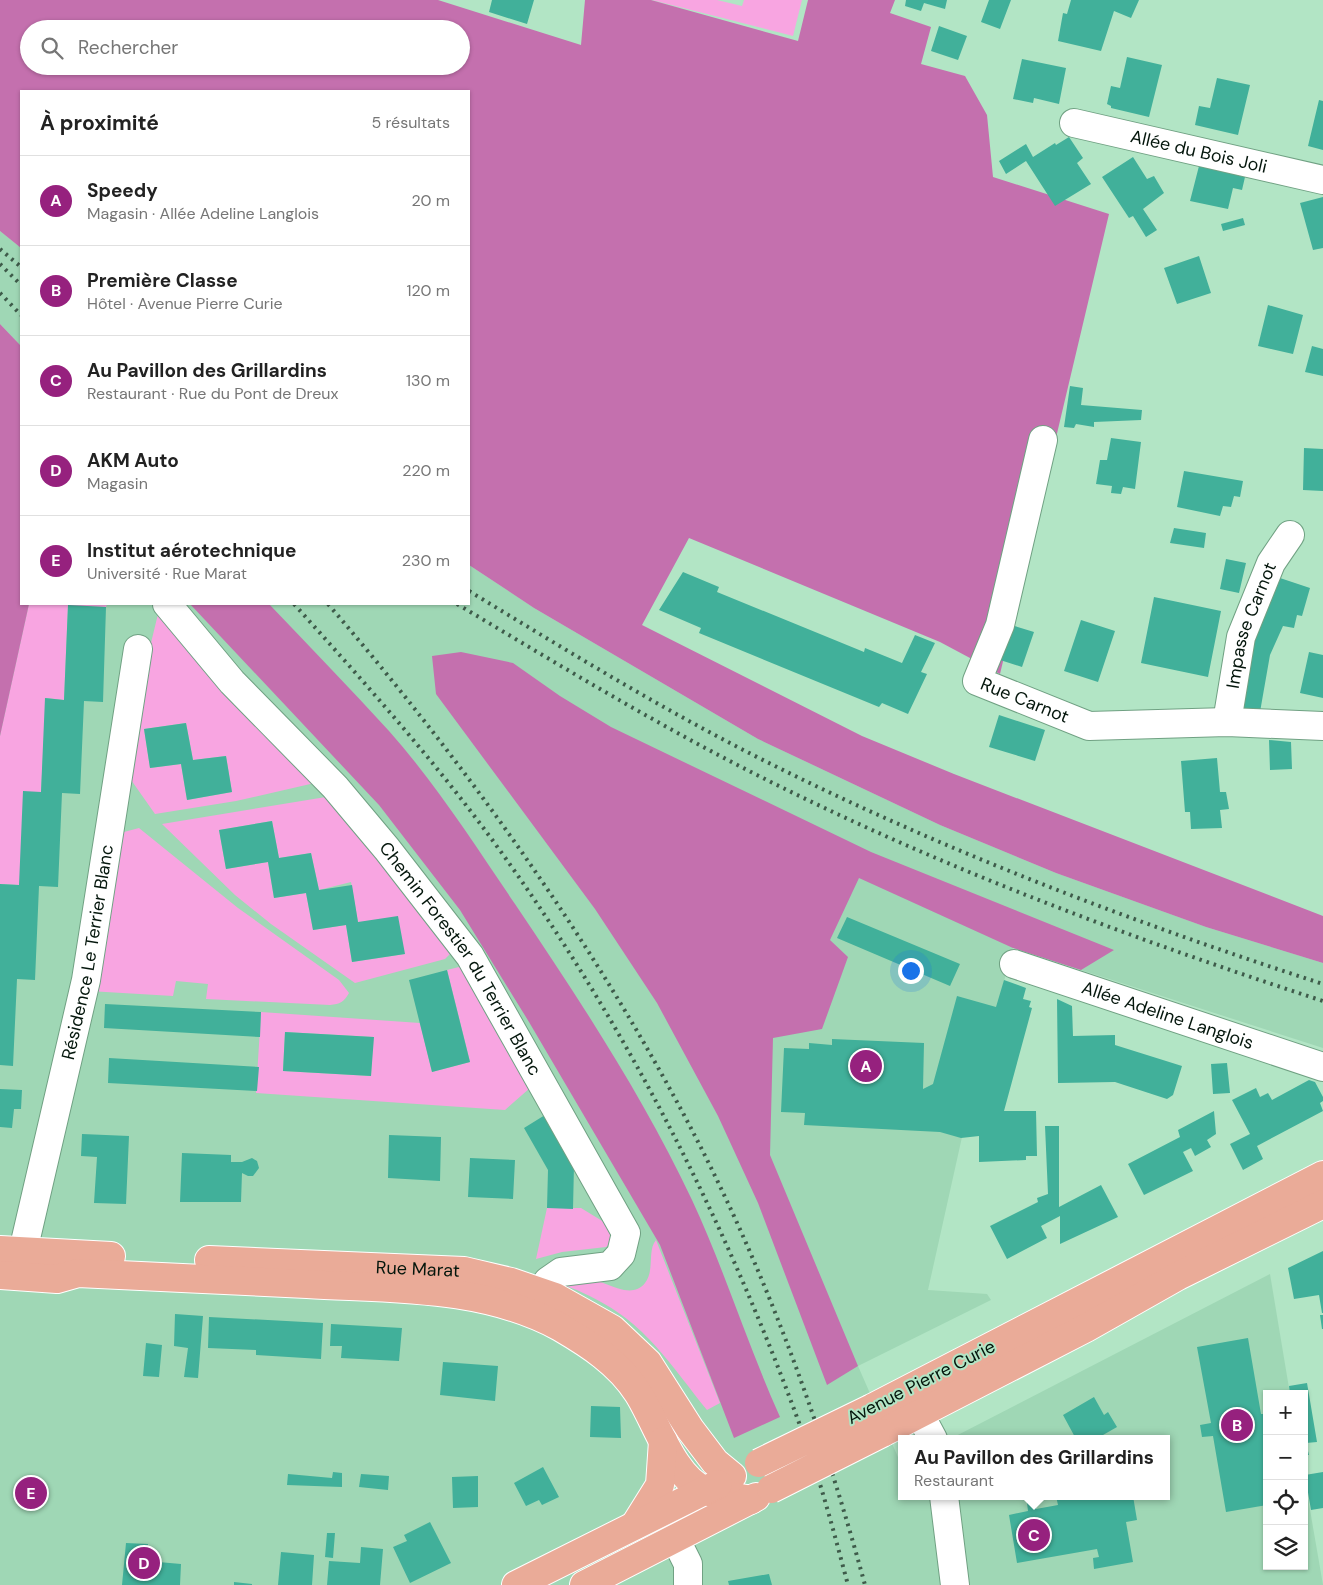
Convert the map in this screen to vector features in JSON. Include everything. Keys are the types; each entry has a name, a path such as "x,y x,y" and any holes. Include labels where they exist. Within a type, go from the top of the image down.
{"main road":[{"name":"Avenue Pierre Curie","path":"584,1585 761,1495 877,1421 1323,1175"},
{"name":"Avenue Pierre Curie","path":"913,1401 1086,1328 1178,1276 1323,1204"},
{"name":"Rue Marat","path":"11,1251 464,1271 511,1282 565,1330 616,1366 637,1392 663,1441 685,1475 719,1487 761,1495"},
{"name":"Rue Marat","path":"0,1275 56,1279 78,1273 393,1289 458,1294 498,1302 532,1302 555,1297 612,1329 648,1363 690,1429 715,1462 719,1487"},
{"name":"Avenue Pierre Curie","path":"516,1585 635,1525 719,1487 759,1463 877,1421"},
{"path":"635,1525 660,1485 663,1441"},
{"path":"686,1533 719,1487"}],"street":[{"name":"Allée du Bois Joli","path":"1074,123 1323,180"},
{"name":"Rue Carnot","path":"1042,440 1000,625 978,681 1089,726 1227,722 1323,726"},
{"name":"Impasse Carnot","path":"1227,722 1241,637 1270,563 1290,535"},
{"name":"Chemin Forestier du Terrier Blanc","path":"168,605 232,682 335,787 387,849 470,956 626,1233 621,1254 610,1266 561,1272 548,1281 532,1302"},
{"name":"Résidence Le Terrier Blanc","path":"11,1251 86,980 138,649"},
{"name":"Allée Adeline Langlois","path":"1014,964 1323,1068"},
{"path":"913,1401 931,1435"},
{"path":"944,1500 955,1585"},
{"path":"686,1533 688,1585"}],"shaded area":[{"path":"0,0 438,0 581,45 585,0 651,0 798,41 808,0 895,0 890,13 931,27 921,64 965,76 987,115 993,177 1109,214 1000,674 940,642 689,538 642,625 862,736 954,774 1323,916 1323,963 1206,927 1056,873 940,825 758,739 534,608 470,566 470,90 20,90 20,247 0,231"},
{"path":"652,0 717,0 742,6 744,0 802,0 793,36"},
{"path":"0,231 20,247 20,345 0,324"},
{"path":"0,324 20,345 20,605 29,605 0,736"},
{"path":"470,566 534,608 758,739 940,825 1056,873 1206,927 1323,963 1323,1048 1013,948 962,1137 928,1290 987,1294 991,1300 858,1366 898,1457 898,1500 1170,1500 1170,1435 958,1435 1270,1274 1289,1390 1263,1390 1263,1570 1308,1570 1308,1498 1323,1585 0,1585 0,736 29,605 470,605"},
{"path":"29,605 107,605 106,607 68,606 64,700 46,698 41,792 19,885 1,884 0,890 0,736"},
{"path":"191,605 270,605 389,731 455,815 563,976 653,1123 704,1227 780,1417 734,1438 660,1245 529,1022 460,910 379,805"},
{"path":"158,614 319,782 236,801 155,814 129,777 134,713","holes":["186,723 193,760 226,756 232,792 187,800 181,764 150,768 144,729"]},
{"path":"461,652 513,663 560,696 611,727 871,852 1114,950 1081,970 1013,948 859,878 830,940 848,957 822,1029 773,1038 770,1155 858,1366 827,1385 758,1203 718,1116 657,1003 595,909 436,694 432,656"},
{"path":"332,796 453,951 445,959 355,983 271,924 235,895 162,824","holes":["272,821 279,858 311,853 319,890 351,882 358,922 405,954 352,962 346,925 313,930 306,893 274,898 268,862 226,869 219,830"]},
{"path":"139,828 238,908 339,980 349,993 345,999 330,1005 206,999 208,984 176,981 173,996 89,991 115,857 124,832"},
{"path":"463,966 530,1088 505,1110 256,1093 261,1012 420,1023 432,1072 470,1062 447,970","holes":["285,1032 373,1037 371,1076 283,1071"]},
{"path":"547,1208 581,1208 612,1227 614,1240 606,1247 562,1252 536,1259"},
{"path":"656,1240 720,1403 707,1410 661,1352 630,1321 590,1296 564,1285 578,1279 590,1278 623,1290 638,1288 648,1278 653,1244"}],"building":[{"path":"492,0 534,0 527,24 489,12"},
{"path":"906,0 947,0 945,9 924,3 921,11 905,6"},
{"path":"989,0 1011,0 1000,29 981,22"},
{"path":"1071,0 1139,0 1131,18 1114,11 1101,51 1058,41 1063,13 1067,14"},
{"path":"939,26 967,36 958,60 931,51"},
{"path":"1127,57 1162,65 1149,117 1111,108 1107,104 1111,86 1120,88"},
{"path":"1022,59 1066,68 1059,104 1034,98 1033,103 1013,99"},
{"path":"1217,78 1250,85 1238,135 1195,125 1199,106 1210,108"},
{"path":"1319,100 1323,101 1323,150 1308,146"},
{"path":"1069,137 1083,158 1077,163 1091,184 1055,206 1026,161 1006,174 999,161 1026,144 1033,157 1055,143 1056,145"},
{"path":"1133,157 1147,179 1154,176 1164,193 1143,209 1157,230 1146,237 1133,216 1129,218 1102,177"},
{"path":"1199,166 1245,177 1242,190 1233,188 1228,209 1190,201"},
{"path":"1323,197 1323,248 1313,250 1300,203"},
{"path":"1243,218 1245,225 1223,231 1221,224"},
{"path":"1199,256 1211,293 1177,304 1164,268"},
{"path":"1268,305 1303,315 1293,354 1258,346"},
{"path":"1312,346 1323,349 1323,376 1305,372"},
{"path":"1070,386 1083,388 1081,405 1142,410 1141,420 1094,422 1094,427 1076,424 1074,428 1064,427"},
{"path":"1111,438 1141,442 1135,489 1123,487 1121,494 1111,493 1112,486 1096,484 1100,460 1107,460"},
{"path":"1304,448 1323,449 1323,491 1303,490"},
{"path":"1184,471 1243,481 1240,497 1234,496 1231,507 1223,506 1220,516 1177,507"},
{"path":"1174,528 1206,533 1204,548 1170,543"},
{"path":"1226,559 1246,563 1239,593 1220,589"},
{"path":"683,572 719,587 717,592 864,652 865,648 902,663 915,635 935,643 921,672 927,674 908,714 882,703 879,707 699,633 701,628 659,610"},
{"path":"1277,577 1310,588 1302,616 1297,615 1294,628 1283,626 1270,655 1260,712 1236,713 1247,654"},
{"path":"1154,597 1221,611 1208,677 1141,663"},
{"path":"68,605 106,607 103,702 84,701 80,794 62,793 58,887 39,886 35,980 17,979 13,1066 0,1065 0,884 19,885 23,791 41,792 45,698 64,700"},
{"path":"1081,620 1115,631 1098,682 1064,671"},
{"path":"1008,624 1034,632 1022,667 997,659"},
{"path":"1309,652 1323,655 1323,698 1300,693"},
{"path":"999,715 1045,730 1035,761 989,747"},
{"path":"186,723 193,760 226,756 232,792 187,800 181,764 150,768 144,729"},
{"path":"1269,740 1291,742 1292,769 1270,770"},
{"path":"1217,758 1220,792 1226,792 1229,809 1220,810 1222,828 1191,829 1190,812 1185,812 1181,761"},
{"path":"272,821 279,858 311,853 319,890 352,885 358,922 398,916 405,954 352,962 346,925 313,930 306,893 274,898 268,862 226,869 219,830"},
{"path":"847,917 960,964 950,986 837,938"},
{"path":"447,970 470,1062 432,1072 409,980"},
{"path":"1004,980 1026,988 1023,999 1031,1001 1029,1007 1032,1008 1004,1111 1036,1111 1037,1156 1026,1156 1026,1160 979,1162 979,1136 961,1138 940,1132 804,1125 805,1113 781,1112 784,1048 809,1049 809,1043 832,1045 832,1039 924,1043 923,1089 933,1084 957,996 996,1007"},
{"path":"1057,999 1072,1006 1073,1036 1115,1035 1115,1045 1182,1066 1173,1095 1167,1099 1115,1082 1058,1083"},
{"path":"105,1004 261,1012 260,1037 104,1028"},
{"path":"285,1032 374,1037 371,1076 283,1071"},
{"path":"109,1058 259,1067 257,1091 108,1083"},
{"path":"1227,1063 1230,1093 1213,1094 1211,1064"},
{"path":"1309,1080 1315,1082 1323,1097 1323,1101 1320,1103 1323,1111 1257,1146 1263,1159 1243,1170 1230,1144 1250,1134 1232,1100 1256,1088 1260,1097 1268,1093 1272,1100"},
{"path":"0,1089 22,1090 21,1109 14,1109 12,1128 0,1127"},
{"path":"1214,1111 1216,1134 1207,1140 1211,1147 1195,1156 1191,1148 1183,1152 1193,1171 1144,1195 1128,1164 1180,1137 1178,1130"},
{"path":"545,1115 574,1165 573,1209 547,1208 548,1170 524,1128"},
{"path":"1045,1126 1059,1126 1059,1207 1101,1185 1118,1217 1060,1244 1060,1216 1041,1226 1047,1238 1007,1259 990,1226 1038,1202 1037,1198 1048,1194"},
{"path":"82,1134 129,1136 126,1204 94,1203 97,1157 81,1156"},
{"path":"389,1135 441,1137 440,1181 388,1178"},
{"path":"182,1153 231,1155 231,1162 242,1162 252,1158 257,1161 259,1168 253,1176 242,1173 241,1202 180,1202"},
{"path":"470,1158 515,1160 513,1199 468,1197"},
{"path":"1323,1251 1322,1313 1319,1295 1294,1299 1288,1268"},
{"path":"175,1314 203,1316 198,1378 184,1377 188,1348 174,1346"},
{"path":"1320,1315 1323,1315 1323,1329 1322,1329"},
{"path":"209,1317 323,1323 321,1359 256,1355 256,1350 208,1348"},
{"path":"331,1324 402,1328 399,1361 341,1358 342,1346 330,1346"},
{"path":"1248,1338 1261,1414 1263,1414 1263,1506 1226,1512 1213,1436 1202,1437 1200,1425 1211,1423 1197,1347"},
{"path":"146,1343 162,1345 159,1377 143,1376"},
{"path":"443,1362 498,1366 495,1401 440,1395"},
{"path":"1307,1383 1317,1442 1308,1443 1308,1390 1290,1390 1289,1386"},
{"path":"1094,1397 1104,1415 1108,1412 1117,1427 1103,1435 1074,1435 1063,1415"},
{"path":"591,1406 620,1407 621,1438 590,1437"},
{"path":"543,1467 559,1497 542,1505 539,1500 526,1506 514,1483"},
{"path":"333,1472 342,1473 342,1487 287,1485 288,1474 332,1478"},
{"path":"1323,1472 1323,1508 1311,1510 1308,1492 1308,1474"},
{"path":"361,1474 389,1476 388,1490 359,1487"},
{"path":"478,1476 478,1507 453,1508 452,1477"},
{"path":"1057,1500 1134,1500 1137,1520 1126,1522 1133,1562 1094,1569 1093,1558 1099,1557 1097,1549 1017,1563 1009,1515 1028,1511 1027,1503 1035,1502 1036,1509 1058,1505"},
{"path":"430,1522 451,1563 410,1583 393,1547 407,1541 404,1535"},
{"path":"327,1533 335,1533 333,1558 325,1557"},
{"path":"126,1543 148,1544 147,1561 181,1564 180,1585 122,1585"},
{"path":"361,1547 383,1549 380,1585 327,1585 329,1561 360,1563"},
{"path":"281,1552 314,1555 312,1585 278,1585"},
{"path":"769,1574 772,1585 729,1585 728,1581"},
{"path":"234,1582 252,1584 252,1585 234,1585"}],"railway":[{"path":"0,249 20,266"},
{"path":"0,264 20,284"},
{"path":"0,293 20,314"},
{"path":"470,592 689,721 833,794 970,855 1040,883 1180,936 1323,984"},
{"path":"295,605 423,752 496,845 544,914 590,986 632,1058 710,1208 776,1363 818,1477 848,1585"},
{"path":"329,605 427,724 520,849 606,980 684,1115 713,1171 739,1228 788,1345 829,1464 865,1585"},
{"path":"459,605 681,735 826,809 1036,899 1179,952 1323,1001"}],"place":[{"name":"Speedy","path":"866,1066"},
{"name":"Première Classe","path":"1237,1425"},
{"name":"Institut aérotechnique","path":"31,1493"},
{"name":"Au Pavillon des Grillardins","path":"1034,1535"},
{"name":"AKM Auto","path":"144,1563"}]}
